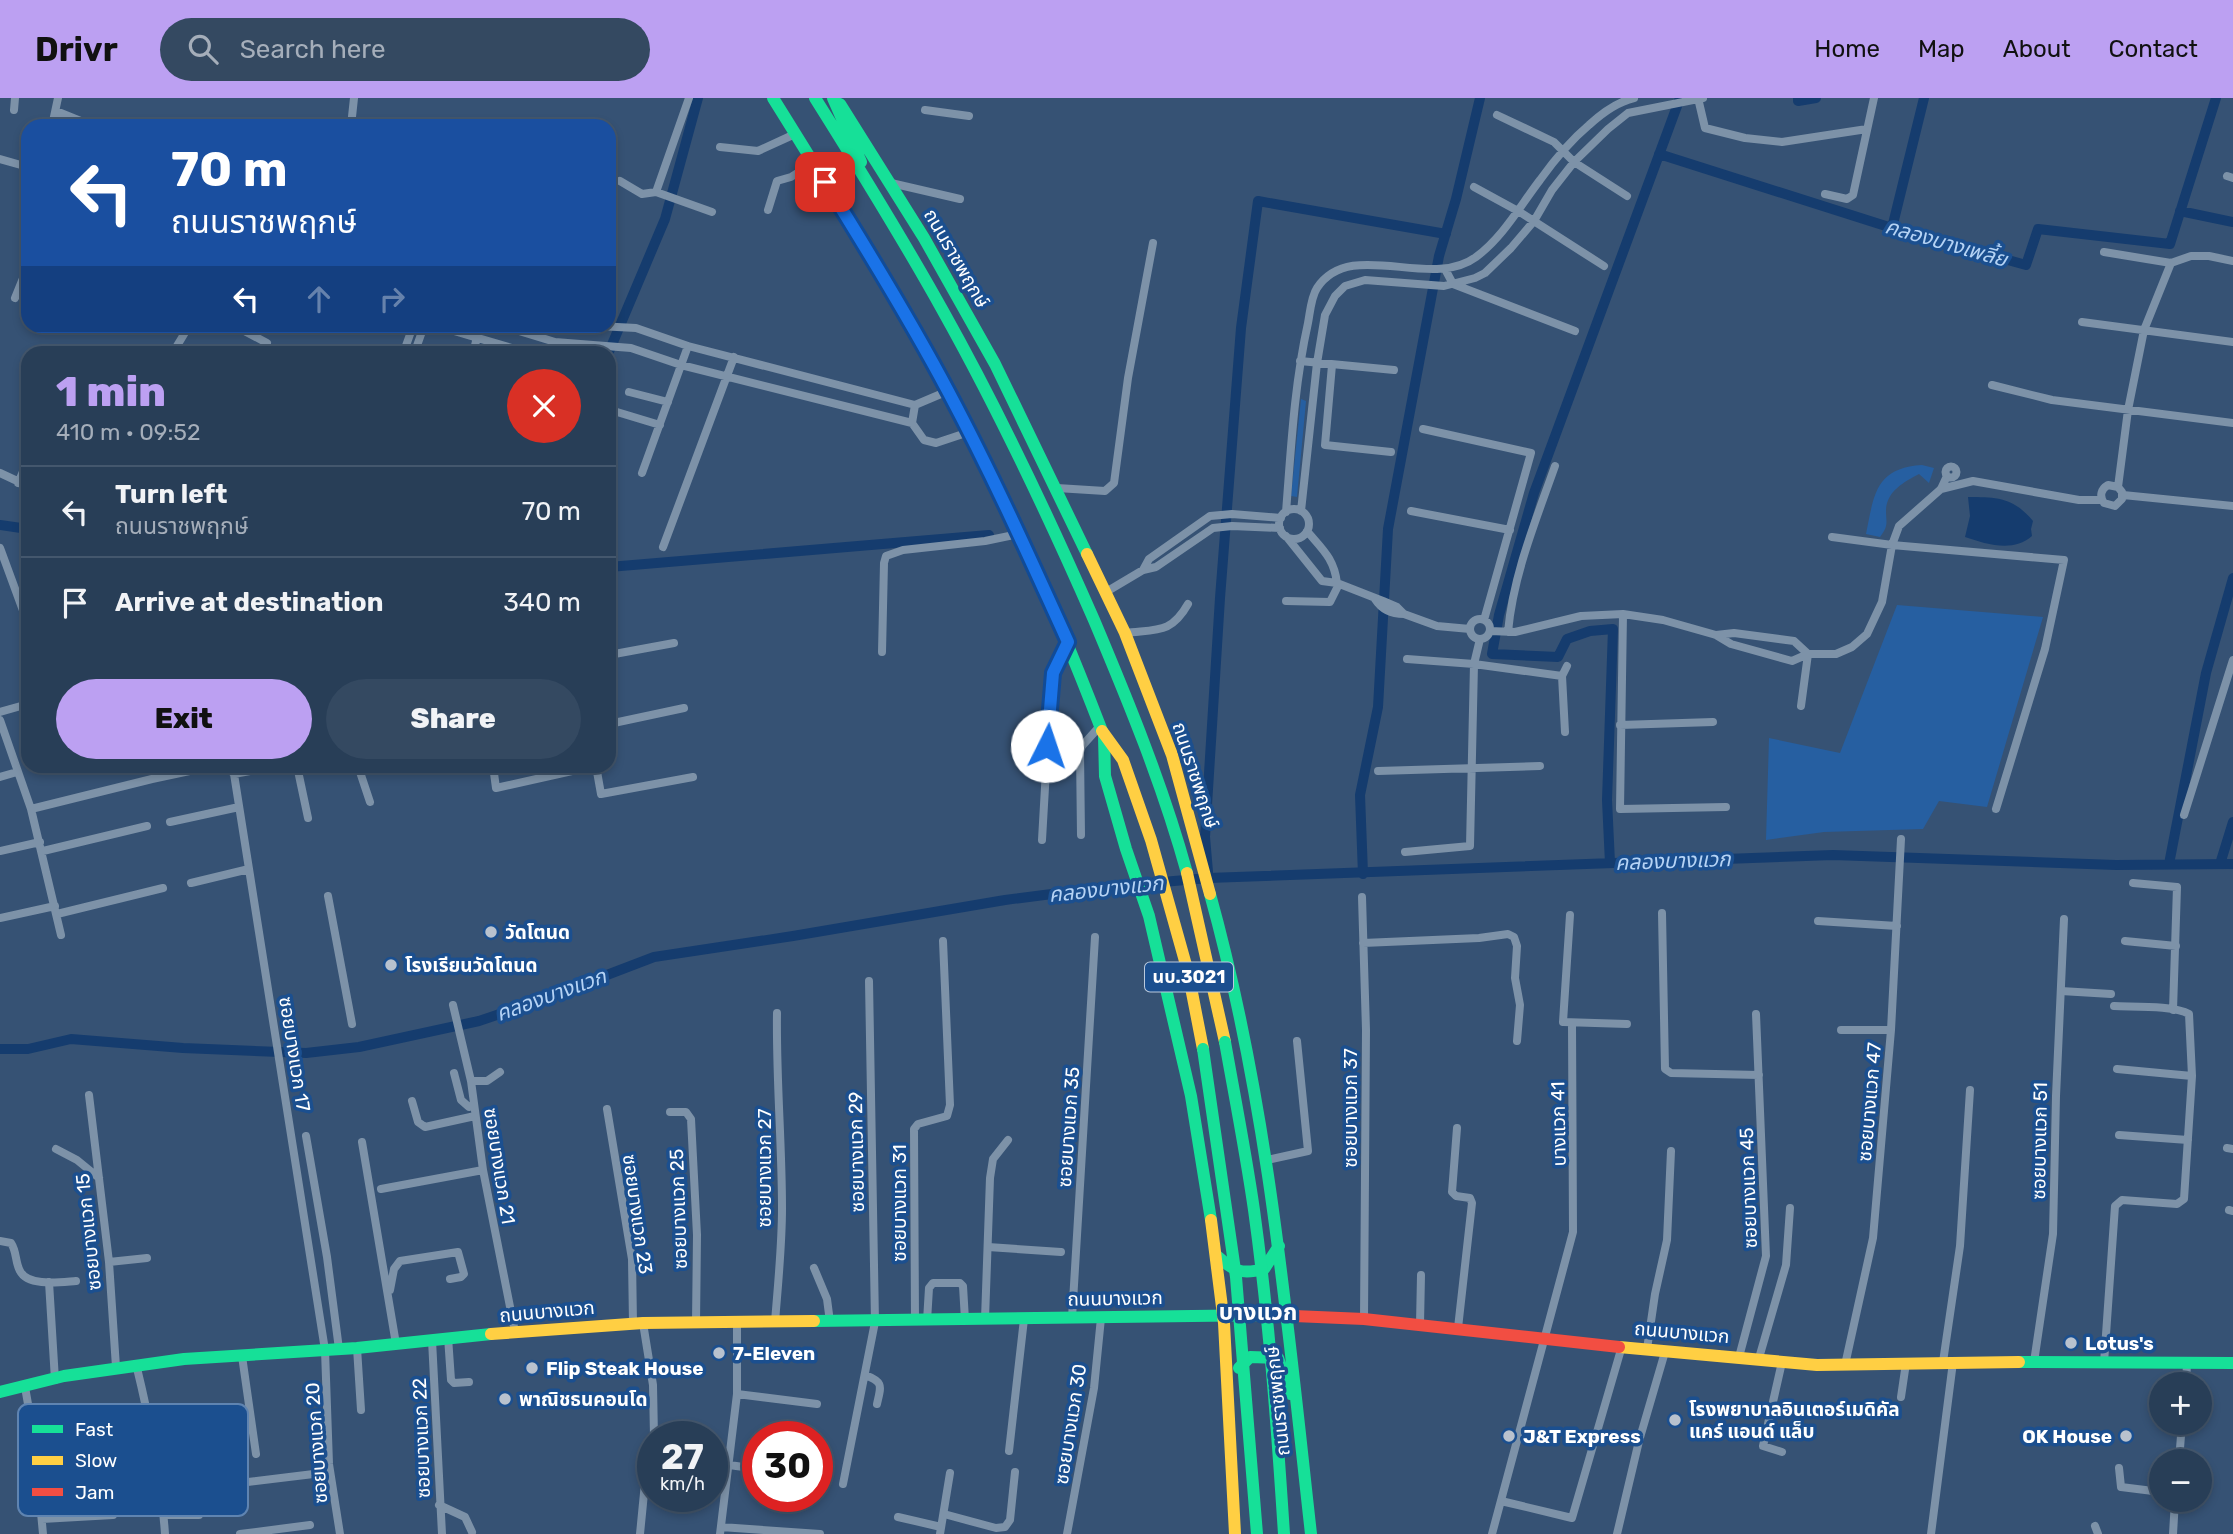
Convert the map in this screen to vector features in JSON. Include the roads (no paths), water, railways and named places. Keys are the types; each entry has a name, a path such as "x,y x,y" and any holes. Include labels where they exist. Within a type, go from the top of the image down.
{"main road":[{"name":"ถนนราชพฤกษ์","path":"766,98 777,104 900,306 948,391 1068,642 1102,731 1123,760 1151,840 1188,972 1203,1049 1234,1264 1257,1534"},
{"name":"ถนนราชพฤกษ์","path":"815,98 960,342 1048,516 1116,671 1174,830 1206,946 1247,1163 1278,1433 1284,1534"},
{"name":"ถนนราชพฤกษ์","path":"834,98 891,183 989,354 1125,633 1172,755 1212,893 1238,1004 1266,1160 1279,1246 1311,1534"},
{"path":"834,98 881,206"},
{"name":"ถนนราชพฤกษ์","path":"1102,731 1105,776 1149,916 1191,1096 1217,1256 1223,1314 1235,1534"},
{"path":"1217,1256 1234,1271 1253,1272 1268,1265 1279,1246"},
{"name":"ถนนบางแวก","path":"0,1392 64,1376 136,1364 638,1323 875,1322 1223,1314 1287,1314 1364,1319 1782,1362 1845,1365 1948,1362 2233,1363"},
{"path":"1230,1427 1236,1375 1241,1362 1251,1355 1278,1359 1299,1424"}],"street":[{"path":"13,110 15,98"},
{"path":"54,119 58,98"},
{"path":"352,119 354,98"},
{"path":"656,192 689,98"},
{"path":"1470,629 1437,626 1404,614 1397,607 1338,583 1322,581 1280,528 1300,361 1315,289 1325,278 1344,267 1368,264 1413,270 1445,270 1475,258 1518,211 1562,150 1599,116 1623,99 1634,98"},
{"path":"1825,194 1847,199 1853,195 1874,98"},
{"path":"1623,99 1628,113"},
{"path":"1301,511 1317,363 1325,315 1335,296 1345,286 1365,280 1410,285 1448,285 1485,273 1534,221 1552,190 1574,162 1628,113 1697,99 1705,128 1745,138 1782,142 1867,128"},
{"path":"925,110 970,116"},
{"path":"56,111 76,119"},
{"path":"1497,115 1554,142 1574,162 1627,196"},
{"path":"720,148 758,151 795,134"},
{"path":"0,159 21,165"},
{"path":"768,210 777,181 790,177 813,163"},
{"path":"620,181 642,194 656,192 712,212"},
{"path":"891,183 960,200"},
{"path":"1474,187 1518,211 1604,266"},
{"path":"1056,488 1105,491 1114,483 1128,378 1153,243"},
{"path":"2104,252 2171,263 2191,256 2233,261"},
{"path":"2123,495 2118,487 2127,410 2144,330 2171,263"},
{"path":"1445,270 1448,285"},
{"path":"15,298 21,283"},
{"path":"1448,285 1576,331"},
{"path":"2082,322 2233,342"},
{"path":"616,327 636,328 688,346 915,405 948,391"},
{"path":"247,333 267,344"},
{"path":"462,333 506,346"},
{"path":"526,333 555,342 605,346"},
{"path":"475,346 477,337"},
{"path":"642,473 688,346"},
{"path":"616,347 631,348 681,365 912,424 924,440 936,443 969,432"},
{"path":"663,547 734,357"},
{"path":"1300,361 1394,370"},
{"path":"1332,365 1325,445 1391,452"},
{"path":"1993,385 2052,400 2233,423"},
{"path":"629,392 668,402"},
{"path":"912,424 915,405"},
{"path":"617,412 660,425"},
{"path":"1423,429 1531,453 1484,620"},
{"path":"1508,632 1510,610 1528,543 1555,466"},
{"path":"1490,631 1508,632 1581,616 1623,614 1663,620 1716,635 1731,644 1791,661 1808,654 1836,654 1852,647 1867,634 1882,602 1892,545 1899,526 1941,489 1948,467 1954,467 1956,472 1973,481 2052,496 2102,500"},
{"path":"0,472 21,484"},
{"path":"18,483 21,476"},
{"path":"1941,489 1973,481"},
{"path":"2118,487 2105,487 2101,493 2102,500 2107,505 2115,506 2123,495"},
{"path":"2123,495 2233,506"},
{"path":"1143,570 1149,559 1210,516 1283,515 1292,509 1301,511 1308,518 1307,531 1300,537 1286,536"},
{"path":"1412,511 1510,530"},
{"path":"1106,592 1143,570 1156,568 1213,528 1280,528"},
{"path":"1286,601 1330,602 1338,583 1332,560 1307,531"},
{"path":"882,652 884,563 887,556 904,550 985,541 1018,534"},
{"path":"1832,537 2064,560 2045,649 1996,809"},
{"path":"0,548 21,605"},
{"path":"1125,633 1172,626 1179,620 1188,604"},
{"path":"1623,614 1620,810 1726,807"},
{"path":"1470,629 1475,621 1484,620"},
{"path":"1470,629 1474,637 1486,637 1490,631 1484,620"},
{"path":"1716,635 1734,633 1794,641 1808,654"},
{"path":"1769,656 1772,638"},
{"path":"1405,852 1470,846 1475,664 1480,639"},
{"path":"1042,840 1051,682 1056,663 1068,642"},
{"path":"616,654 674,643"},
{"path":"1801,706 1808,654"},
{"path":"1407,659 1475,664 1562,676"},
{"path":"2184,815 2233,660"},
{"path":"1565,732 1562,676 1567,666"},
{"path":"0,712 21,706"},
{"path":"616,723 684,708"},
{"path":"0,720 43,851 61,935"},
{"path":"1620,725 1713,722"},
{"path":"1081,835 1080,752 1082,746 1102,731"},
{"path":"1378,771 1540,766"},
{"path":"0,778 17,772"},
{"path":"31,809 181,773"},
{"path":"234,774 239,773"},
{"path":"298,773 308,818"},
{"path":"360,773 370,802"},
{"path":"494,773 496,788 563,773"},
{"path":"597,773 601,794 693,777"},
{"name":"ซอยบางแวก 17","path":"234,774 326,1350"},
{"path":"170,822 239,807"},
{"path":"43,851 147,826"},
{"name":"ซอยบางแวก 47","path":"1845,1365 1873,1238 1891,1030 1901,839"},
{"path":"0,851 40,842"},
{"path":"191,883 249,869"},
{"path":"2133,883 2177,887 2173,1010"},
{"path":"0,918 56,910 163,888"},
{"path":"328,896 352,1024"},
{"name":"ซอยบางแวก 37","path":"1362,897 1366,1030 1364,1319"},
{"path":"1662,914 1665,1069 1671,1073 1759,1075"},
{"name":"บางแวก 41","path":"1492,1534 1575,1220 1573,1024 1563,1023 1570,915"},
{"name":"ซอยบางแวก 51","path":"2034,1362 2053,1234 2064,919"},
{"path":"1818,922 1897,926"},
{"path":"1363,943 1479,938 1508,934 1514,937 1517,946 1515,978 1520,1005 1517,1041"},
{"name":"ซอยบางแวก 35","path":"1072,1318 1095,937"},
{"name":"ซอยบางแวก 31","path":"921,1321 914,1129 918,1124 947,1116 950,1105 943,941"},
{"path":"2124,941 2176,946"},
{"name":"ซอยบางแวก 29","path":"843,1484 875,1322 869,981"},
{"path":"2061,991 2111,994"},
{"name":"ซอยบางแวก 21","path":"453,1005 471,1081 483,1171 515,1332"},
{"path":"2104,1363 2115,1206 2122,1200 2181,1203 2184,1199 2192,1076 2190,1017 2185,1011 2114,1006"},
{"name":"ซอยบางแวก 27","path":"775,1322 782,1212 780,1101 776,1072 777,1013"},
{"name":"ซอยบางแวก 45","path":"1739,1357 1766,1256 1756,1014"},
{"path":"1573,1024 1627,1024"},
{"path":"1841,1030 1891,1030"},
{"path":"1266,1160 1308,1151 1297,1041"},
{"path":"2117,1069 2192,1076"},
{"path":"471,1081 486,1081 500,1072"},
{"path":"454,1073 461,1100 469,1107 474,1105"},
{"path":"1931,1534 1960,1245 1970,1090"},
{"name":"ซอยบางแวก 15","path":"89,1095 109,1262 116,1367"},
{"path":"412,1101 418,1122 425,1127 475,1116"},
{"name":"ซอยบางแวก 23","path":"607,1109 632,1259 638,1323 653,1385 654,1421"},
{"name":"ซอยบางแวก 25","path":"670,1112 686,1112 691,1119 697,1235 696,1323"},
{"path":"1457,1128 1452,1192 1456,1196 1470,1198 1472,1202 1458,1328"},
{"path":"2119,1135 2188,1140"},
{"path":"306,1136 327,1256 339,1349"},
{"path":"985,1320 991,1167 997,1153 1008,1140"},
{"path":"362,1142 396,1344"},
{"path":"56,1149 77,1160 99,1178"},
{"path":"1647,1349 1667,1240 1671,1151"},
{"path":"381,1189 483,1171"},
{"path":"1759,1358 1786,1265 1790,1208"},
{"path":"0,1241 11,1243 16,1250 19,1270 24,1276 49,1282 76,1281"},
{"path":"988,1247 1061,1252"},
{"path":"389,1297 394,1269 404,1259 458,1252 464,1274 450,1279"},
{"path":"109,1262 148,1258"},
{"path":"814,1268 827,1299 830,1322"},
{"path":"1420,1324 1421,1275"},
{"path":"49,1282 55,1380"},
{"path":"921,1321 929,1288 933,1283 960,1283 964,1286 965,1320"},
{"name":"ซอยบางแวก 30","path":"1067,1534 1094,1388 1101,1318"},
{"path":"1009,1451 1024,1319"},
{"path":"737,1322 737,1394 721,1531 820,1534"},
{"path":"448,1338 451,1380 470,1382"},
{"name":"ซอยบางแวก 22","path":"432,1340 442,1534"},
{"path":"1501,1501 1572,1518 1622,1346"},
{"path":"357,1348 361,1410"},
{"name":"ซอยบางแวก 20","path":"326,1350 330,1472 340,1534"},
{"path":"1618,1534 1639,1441 1665,1352"},
{"path":"242,1356 256,1454"},
{"path":"1782,1362 1763,1444 1764,1447 1782,1452"},
{"path":"1900,1397 1906,1363"},
{"path":"2187,1363 2187,1372"},
{"path":"136,1364 146,1404"},
{"path":"865,1375 880,1383 877,1404"},
{"path":"25,1387 28,1404"},
{"path":"737,1394 817,1404"},
{"path":"729,1465 742,1467"},
{"path":"2119,1468 2121,1487 2149,1490"},
{"path":"248,1482 330,1472"},
{"path":"944,1514 996,1528 1005,1527 1010,1520 1015,1472"},
{"path":"898,1517 941,1531 950,1474"},
{"path":"439,1505 465,1517 472,1532"},
{"path":"640,1534 642,1512"},
{"path":"2172,1534 2174,1512"},
{"path":"42,1516 43,1534"},
{"path":"42,1519 85,1516"},
{"path":"164,1516 165,1534"},
{"path":"240,1534 310,1525"}],"waterway":[{"path":"611,346 665,219 698,98"},
{"path":"1363,874 1360,795 1378,707 1388,529 1439,256 1456,199 1480,98"},
{"path":"1610,863 1607,800 1613,629 1590,631 1567,639 1558,657 1492,654 1499,615 1534,493 1680,98"},
{"path":"1798,98 1798,101 1816,98"},
{"path":"1892,228 1924,98"},
{"name":"คลองบางเพลี้ย","path":"1659,154 1892,228 2026,265 2038,229 2170,244 2216,98"},
{"path":"1208,872 1205,837 1220,598 1241,328 1258,201 1446,234"},
{"name":"คลองบางเพลี้ย","path":"2180,211 2233,222"},
{"path":"0,525 21,528"},
{"path":"616,566 989,535"},
{"path":"2169,864 2206,673 2233,578"},
{"path":"2220,864 2233,822"},
{"name":"คลองบางแวก","path":"0,1049 28,1049 71,1039 183,1048 306,1053 359,1047 479,1021 654,957 1005,900 1208,878 1833,855 2116,865 2233,864"}],"place":[{"name":"วัดโตนด","path":"491,932"},
{"name":"โรงเรียนวัดโตนด","path":"391,965"},
{"name":"Lotus's","path":"2071,1343"},
{"name":"7-Eleven","path":"719,1353"},
{"name":"Flip Steak House","path":"532,1368"},
{"name":"พาณิชธนคอนโด","path":"505,1399"},
{"name":"โรงพยาบาลอินเตอร์เมดิคัล แคร์ แอนด์ แล็บ","path":"1675,1420"},
{"name":"J&T Express","path":"1509,1436"},
{"name":"OK House","path":"2126,1436"}],"district":[{"name":"บางแวก","path":"1258,1312"}]}
